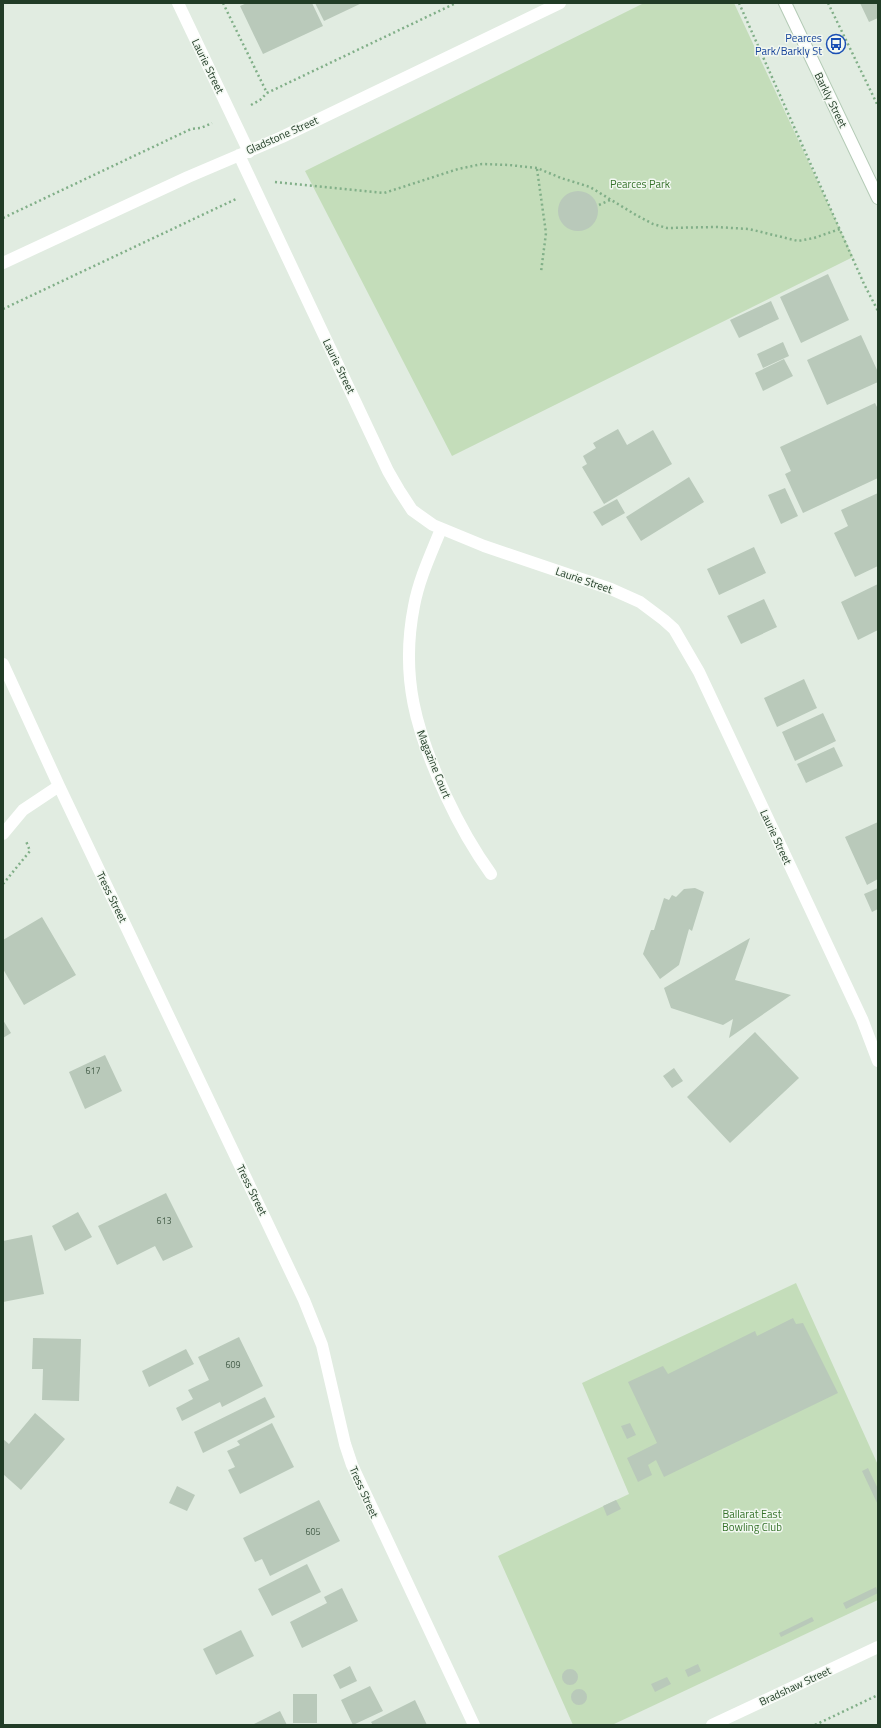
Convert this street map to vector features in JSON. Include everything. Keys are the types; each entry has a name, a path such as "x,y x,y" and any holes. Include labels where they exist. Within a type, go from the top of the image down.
{"street":[{"name":"Laurie Street","path":"178,3 231,114 255,191 399,490 412,510 433,525 478,544 630,597 654,611 674,629 699,672 862,1019 878,1061"},
{"name":"Gladstone Street","path":"3,263 188,177 244,153 560,3"},
{"name":"Barkly Street","path":"785,3 878,198"},
{"name":"Magazine Court","path":"441,529 420,580 414,605 409,652 413,707 427,755 460,826 477,855 491,874"},
{"name":"Tress Street","path":"3,664 59,786 304,1300 322,1346 343,1437 352,1465 474,1725"},
{"path":"3,834 23,810 59,786"},
{"name":"Bradshaw Street","path":"712,1725 878,1647"}],"path":[{"path":"223,3 268,93"},
{"path":"3,218 191,129 201,128 231,114 260,100 268,93 456,3"},
{"path":"739,3 864,284 878,311"},
{"path":"828,3 878,106"},
{"path":"3,309 276,182 384,192 458,169 482,164 537,168 561,178 590,187 648,221 666,228 716,227 749,229 798,242 814,238 840,228"},
{"path":"537,168 546,233 542,272"},
{"path":"599,205 611,200"},
{"path":"3,884 30,851 24,834"},
{"path":"815,1725 878,1695"}],"green space":[{"name":"Pearces Park","path":"644,3 734,3 853,257 452,456 305,171"},
{"name":"Ballarat East Bowling Club","path":"796,1283 878,1465 878,1600 612,1725 573,1725 498,1556 629,1494 582,1383"}],"building":[{"path":"247,3 312,3 323,26 263,54 240,6"},
{"path":"315,3 362,3 324,21"},
{"path":"860,3 878,3 878,18 869,22"},
{"path":"578,191 592,197 598,211 592,225 578,231 564,225 558,211 564,197"},
{"path":"828,274 849,320 801,343 780,297"},
{"path":"771,301 779,319 739,338 730,320"},
{"path":"861,335 878,372 878,382 827,405 807,360"},
{"path":"783,342 789,356 763,368 757,354"},
{"path":"784,359 793,376 763,391 755,373"},
{"path":"875,403 878,409 878,478 803,513 785,474 791,471 780,447"},
{"path":"618,429 627,445 653,430 672,464 604,504 582,467 587,464 583,456 596,448 593,443"},
{"path":"689,477 704,502 641,541 626,517"},
{"path":"785,488 798,516 781,524 768,495"},
{"path":"878,493 878,566 855,577 834,533 848,526 841,510"},
{"path":"617,499 625,513 602,526 593,512"},
{"path":"754,547 766,573 719,595 707,569"},
{"path":"878,584 878,630 858,640 841,602"},
{"path":"764,599 777,627 741,644 727,616"},
{"path":"804,679 817,708 777,727 764,698"},
{"path":"823,713 836,741 795,761 782,732"},
{"path":"834,747 843,766 806,783 797,764"},
{"path":"878,822 878,879 867,885 845,837"},
{"path":"695,888 704,892 692,931 689,929 679,965 660,979 643,954 651,930 654,930 664,898 669,900 672,895 676,897 684,889"},
{"path":"878,888 878,909 872,912 864,894"},
{"path":"42,917 76,975 24,1005 3,969 3,940"},
{"path":"750,938 735,980 791,995 729,1038 733,1019 723,1025 671,1008 664,988"},
{"path":"3,1020 11,1033 3,1038"},
{"path":"755,1032 799,1078 730,1143 687,1097"},
{"path":"105,1055 122,1091 85,1109 69,1072"},
{"path":"674,1068 683,1081 672,1088 663,1076"},
{"path":"166,1193 193,1247 163,1261 155,1246 117,1265 98,1226"},
{"path":"78,1212 92,1237 65,1251 52,1226"},
{"path":"32,1235 44,1294 3,1302 3,1241"},
{"path":"793,1318 796,1324 803,1323 838,1393 664,1477 656,1460 648,1465 652,1475 638,1482 627,1458 657,1443 628,1382 663,1366 668,1374 755,1331 757,1336"},
{"path":"239,1337 263,1386 222,1407 220,1402 182,1421 176,1408 193,1399 188,1390 209,1380 198,1357"},
{"path":"33,1338 81,1339 79,1401 42,1400 43,1369 32,1369"},
{"path":"186,1349 194,1364 149,1387 142,1371"},
{"path":"265,1397 275,1417 203,1453 194,1432"},
{"path":"35,1413 65,1439 21,1490 3,1474 3,1439 9,1444"},
{"path":"272,1423 294,1467 240,1494 228,1470 235,1467 227,1451 240,1445 237,1441"},
{"path":"630,1423 636,1435 627,1439 621,1426"},
{"path":"868,1468 878,1489 878,1505 862,1471"},
{"path":"177,1486 195,1495 187,1511 169,1503"},
{"path":"319,1500 340,1541 270,1576 262,1559 255,1562 243,1538"},
{"path":"616,1500 621,1509 607,1516 603,1506"},
{"path":"307,1564 321,1592 272,1616 258,1589"},
{"path":"876,1587 878,1593 846,1609 843,1603"},
{"path":"342,1588 358,1621 302,1648 290,1622 327,1603 324,1597"},
{"path":"812,1617 814,1621 781,1637 779,1633"},
{"path":"241,1630 254,1656 216,1675 203,1649"},
{"path":"698,1664 701,1671 688,1677 685,1670"},
{"path":"350,1666 357,1681 340,1689 333,1675"},
{"path":"567,1669 573,1669 578,1674 576,1683 573,1685 567,1685 562,1680 562,1674"},
{"path":"667,1677 671,1684 655,1692 651,1684"},
{"path":"370,1686 383,1711 353,1725 341,1700"},
{"path":"579,1689 585,1691 587,1697 585,1703 579,1705 573,1703 571,1697 573,1691"},
{"path":"293,1694 317,1694 317,1723 293,1723"},
{"path":"415,1700 427,1725 373,1725 371,1722"},
{"path":"280,1711 287,1725 252,1725"}],"place":[{"name":"Pearces Park/Barkly St","path":"836,44"}]}
